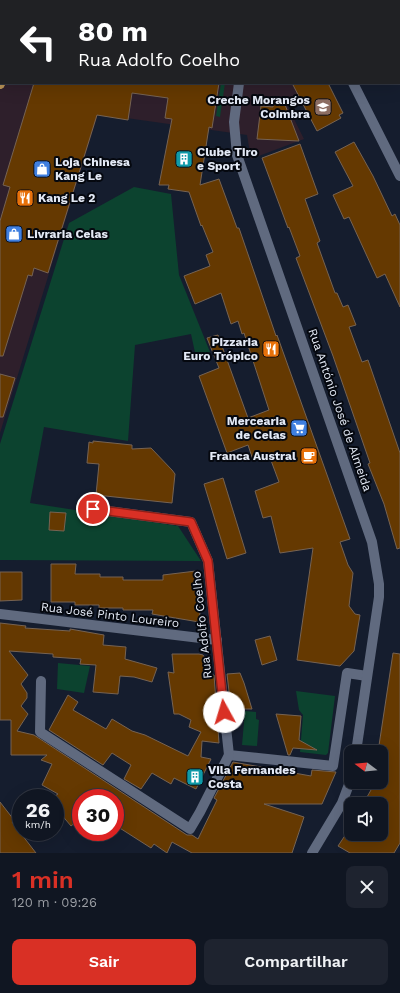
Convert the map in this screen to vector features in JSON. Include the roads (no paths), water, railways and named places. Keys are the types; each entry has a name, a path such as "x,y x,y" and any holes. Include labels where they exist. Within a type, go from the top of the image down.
{"street":[{"name":"Rua António José de Almeida","path":"239,84 234,122 237,155 372,542 379,588 357,745"},
{"path":"354,84 400,176"},
{"name":"Rua Adolfo Coelho","path":"93,509 191,522 208,561 229,755"},
{"name":"Rua José Pinto Loureiro","path":"0,614 216,640"},
{"path":"41,681 40,732 190,829 229,755 333,766 347,673 367,676"},
{"path":"312,853 342,803 347,789"}],"place":[{"name":"Creche Morangos Coimbra","path":"323,107"},
{"name":"Clube Tiro e Sport","path":"184,159"},
{"name":"Loja Chinesa Kang Le","path":"42,169"},
{"name":"Kang Le 2","path":"25,198"},
{"name":"Livraria Celas","path":"14,234"},
{"name":"Pizzaria Euro Trópico","path":"271,349"},
{"name":"Mercearia de Celas","path":"299,428"},
{"name":"Franca Austral","path":"309,456"},
{"name":"Vila Fernandes Costa","path":"195,777"}]}
